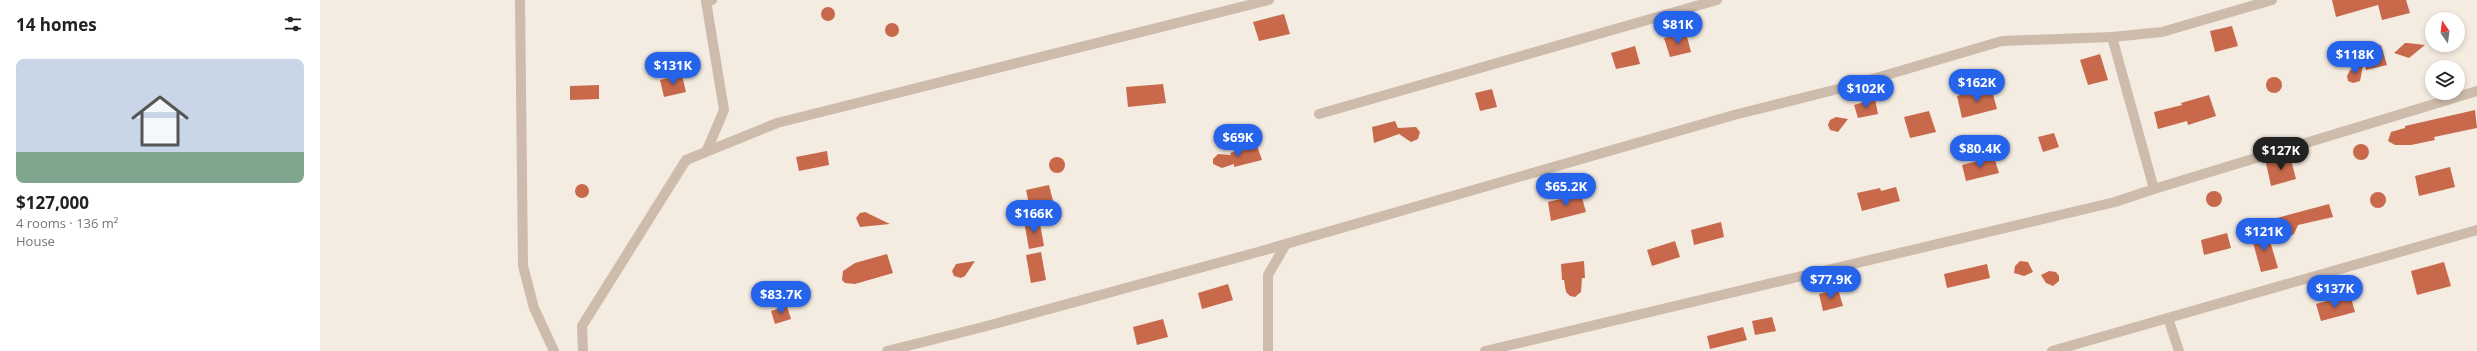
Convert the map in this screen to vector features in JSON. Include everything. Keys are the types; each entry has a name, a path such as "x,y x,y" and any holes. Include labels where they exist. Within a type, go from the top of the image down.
{"street":[{"path":"520,0 523,266 534,308 554,351"},
{"path":"707,150 724,110 708,0"},
{"path":"583,351 582,326 686,160 707,150 777,123 1269,0"},
{"path":"1319,114 1717,0"},
{"path":"887,351 983,327 1286,244 1734,115 1842,88 2002,41 2112,37 2162,32 2272,0"},
{"path":"2112,37 2154,189"},
{"path":"1485,351 2107,204 2477,91"},
{"path":"2052,351 2477,230"},
{"path":"1268,351 1268,276 1286,244"},
{"path":"2168,318 2179,351"}],"building":[{"path":"2332,0 2406,0 2410,13 2382,20 2378,5 2336,17"},
{"path":"825,7 831,7 835,11 835,17 831,21 825,21 821,17 821,11"},
{"path":"1284,14 1290,34 1259,41 1253,22"},
{"path":"889,23 895,23 899,27 899,33 895,37 889,37 885,33 885,27"},
{"path":"2232,26 2238,46 2215,52 2210,31"},
{"path":"1686,33 1691,52 1670,57 1664,38"},
{"path":"2405,43 2425,45 2409,58 2394,53"},
{"path":"2381,45 2387,65 2366,70 2361,50"},
{"path":"1635,46 1640,64 1616,69 1611,53"},
{"path":"2100,54 2108,80 2088,85 2080,60"},
{"path":"2363,66 2360,81 2353,83 2348,81 2347,76 2350,70"},
{"path":"682,75 686,92 664,97 660,80"},
{"path":"2274,77 2281,82 2282,85 2277,92 2274,93 2267,88 2266,85 2271,78"},
{"path":"1163,84 1166,103 1128,107 1126,87"},
{"path":"599,85 599,99 570,100 570,86"},
{"path":"1991,87 1997,109 1962,118 1957,96"},
{"path":"1492,89 1497,107 1480,111 1475,93"},
{"path":"2209,95 2216,116 2188,125 2187,121 2158,129 2154,112 2182,105 2181,103"},
{"path":"1875,99 1878,114 1858,118 1854,105"},
{"path":"2475,110 2477,128 2434,137 2435,140 2411,145 2395,145 2388,141 2391,132 2405,128 2405,126"},
{"path":"1929,111 1936,132 1910,138 1904,117"},
{"path":"1836,117 1848,119 1838,132 1830,130 1828,125 1830,120"},
{"path":"1395,121 1398,128 1416,127 1420,132 1418,139 1411,142 1399,134 1374,143 1372,127"},
{"path":"2054,133 2059,147 2043,152 2038,137"},
{"path":"2361,144 2368,149 2369,152 2364,159 2361,160 2354,155 2353,152 2358,145"},
{"path":"1257,146 1262,160 1234,167 1234,164 1222,168 1213,164 1213,159 1218,154 1231,155 1230,153"},
{"path":"827,151 829,165 799,171 796,157"},
{"path":"2290,156 2296,179 2271,186 2266,163"},
{"path":"1057,157 1064,162 1065,165 1060,172 1057,173 1050,168 1049,165 1054,158"},
{"path":"1994,157 1999,173 1966,181 1962,165"},
{"path":"2450,167 2455,187 2419,196 2415,176"},
{"path":"579,184 585,184 589,188 589,194 585,198 579,198 575,194 575,188"},
{"path":"1049,185 1056,213 1032,219 1026,190"},
{"path":"1896,187 1900,201 1862,211 1857,193 1880,188 1881,191"},
{"path":"2214,191 2221,196 2222,199 2217,206 2214,207 2207,202 2206,199 2211,192"},
{"path":"2378,192 2385,197 2386,200 2381,207 2378,208 2371,203 2370,200 2375,193"},
{"path":"1581,194 1586,212 1551,221 1548,202"},
{"path":"2329,204 2333,217 2298,225 2294,234 2290,236 2269,237 2279,227 2277,218"},
{"path":"865,212 890,224 860,227 856,218 860,213"},
{"path":"1039,218 1044,246 1029,249 1024,221"},
{"path":"1721,222 1724,237 1694,245 1691,230"},
{"path":"2267,231 2278,268 2261,272 2251,235"},
{"path":"2227,233 2231,248 2204,255 2201,240"},
{"path":"1675,241 1680,257 1652,266 1647,250"},
{"path":"1041,252 1046,280 1031,283 1026,255"},
{"path":"887,254 893,273 855,284 845,283 842,280 843,271 855,263"},
{"path":"975,261 965,276 961,278 954,276 952,271 956,264"},
{"path":"1584,261 1585,278 1582,278 1581,292 1575,297 1570,296 1566,292 1564,280 1562,280 1561,264"},
{"path":"2020,261 2028,262 2033,272 2024,276 2014,273 2015,266"},
{"path":"2444,262 2451,286 2417,295 2411,271"},
{"path":"1987,264 1990,278 1947,288 1944,274"},
{"path":"2049,271 2056,272 2059,276 2059,281 2053,286 2046,283 2041,275"},
{"path":"1228,284 1233,300 1202,309 1198,293"},
{"path":"1838,289 1843,306 1823,311 1819,294"},
{"path":"2338,298 2339,301 2351,298 2355,312 2321,321 2316,304"},
{"path":"787,306 791,319 775,324 771,311"},
{"path":"1772,317 1776,331 1755,335 1752,321"},
{"path":"1163,319 1168,337 1137,345 1133,327"},
{"path":"1743,327 1747,340 1710,349 1707,336"}]}
